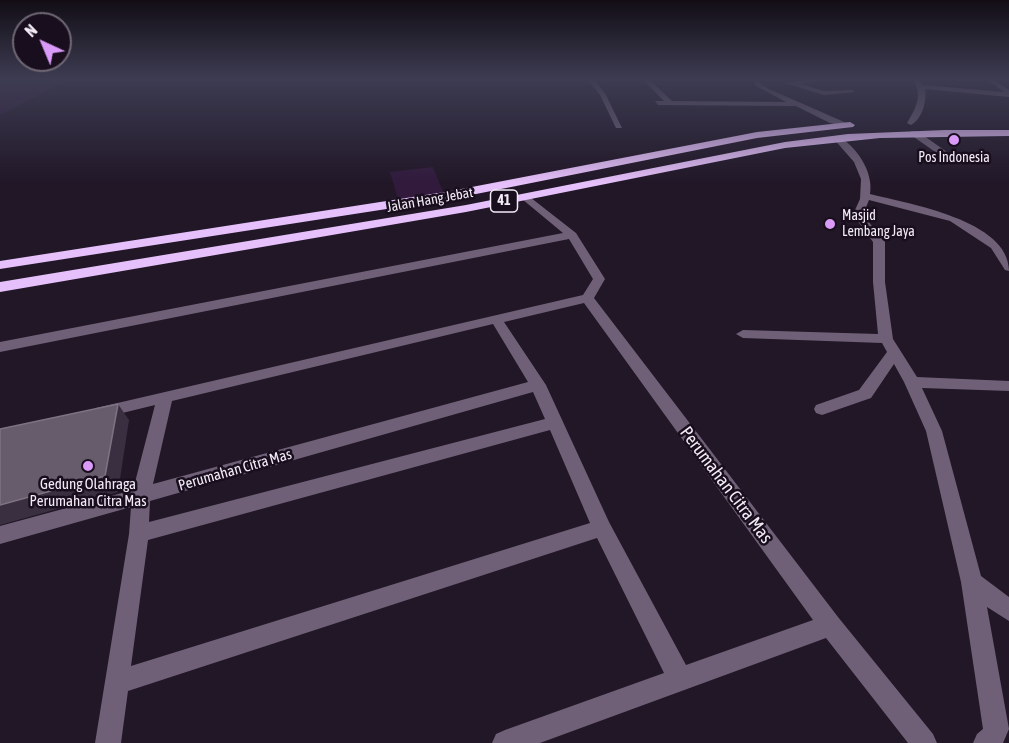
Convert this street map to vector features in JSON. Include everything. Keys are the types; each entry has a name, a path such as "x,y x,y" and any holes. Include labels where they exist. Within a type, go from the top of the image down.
{"highway":[{"path":"913,128 1009,123"},
{"name":"Jalan Hang Jebat","path":"0,288 526,197 842,132 913,128 1009,133"},
{"path":"0,265 451,195 785,131 842,132"},
{"path":"735,140 754,150"}],"street":[{"path":"613,115 619,126"},
{"path":"820,115 833,121 842,132 864,175 867,196 860,210 862,220 878,239 879,282 890,346 912,382 933,431 972,582 996,729 995,735 986,743"},
{"path":"918,115 913,128 948,159 941,162"},
{"path":"867,196 954,219 993,244 1009,267"},
{"path":"89,415 587,298 594,291 599,279 572,235 526,197"},
{"path":"0,347 572,235"},
{"name":"Perumahan Citra Mas","path":"587,298 830,624 924,743"},
{"path":"496,319 538,385 553,423 602,528 680,679"},
{"path":"743,334 890,346"},
{"path":"822,409 865,394 890,346"},
{"path":"912,382 1009,386"},
{"name":"Perumahan Citra Mas","path":"0,535 538,385"},
{"path":"108,743 139,534 141,496 165,398"},
{"path":"139,534 553,423"},
{"path":"116,683 602,528"},
{"path":"972,582 1009,610"},
{"path":"504,743 535,738 680,679 830,624"}],"shaded area":[{"path":"433,167 444,194 398,199 390,172"}],"building":[{"path":"118,404 105,476 0,505 0,429"}],"place":[{"name":"Pos Indonesia","path":"954,140"},
{"name":"Masjid Lembang Jaya","path":"830,224"},
{"name":"Gedung Olahraga Perumahan Citra Mas","path":"88,466"}]}
